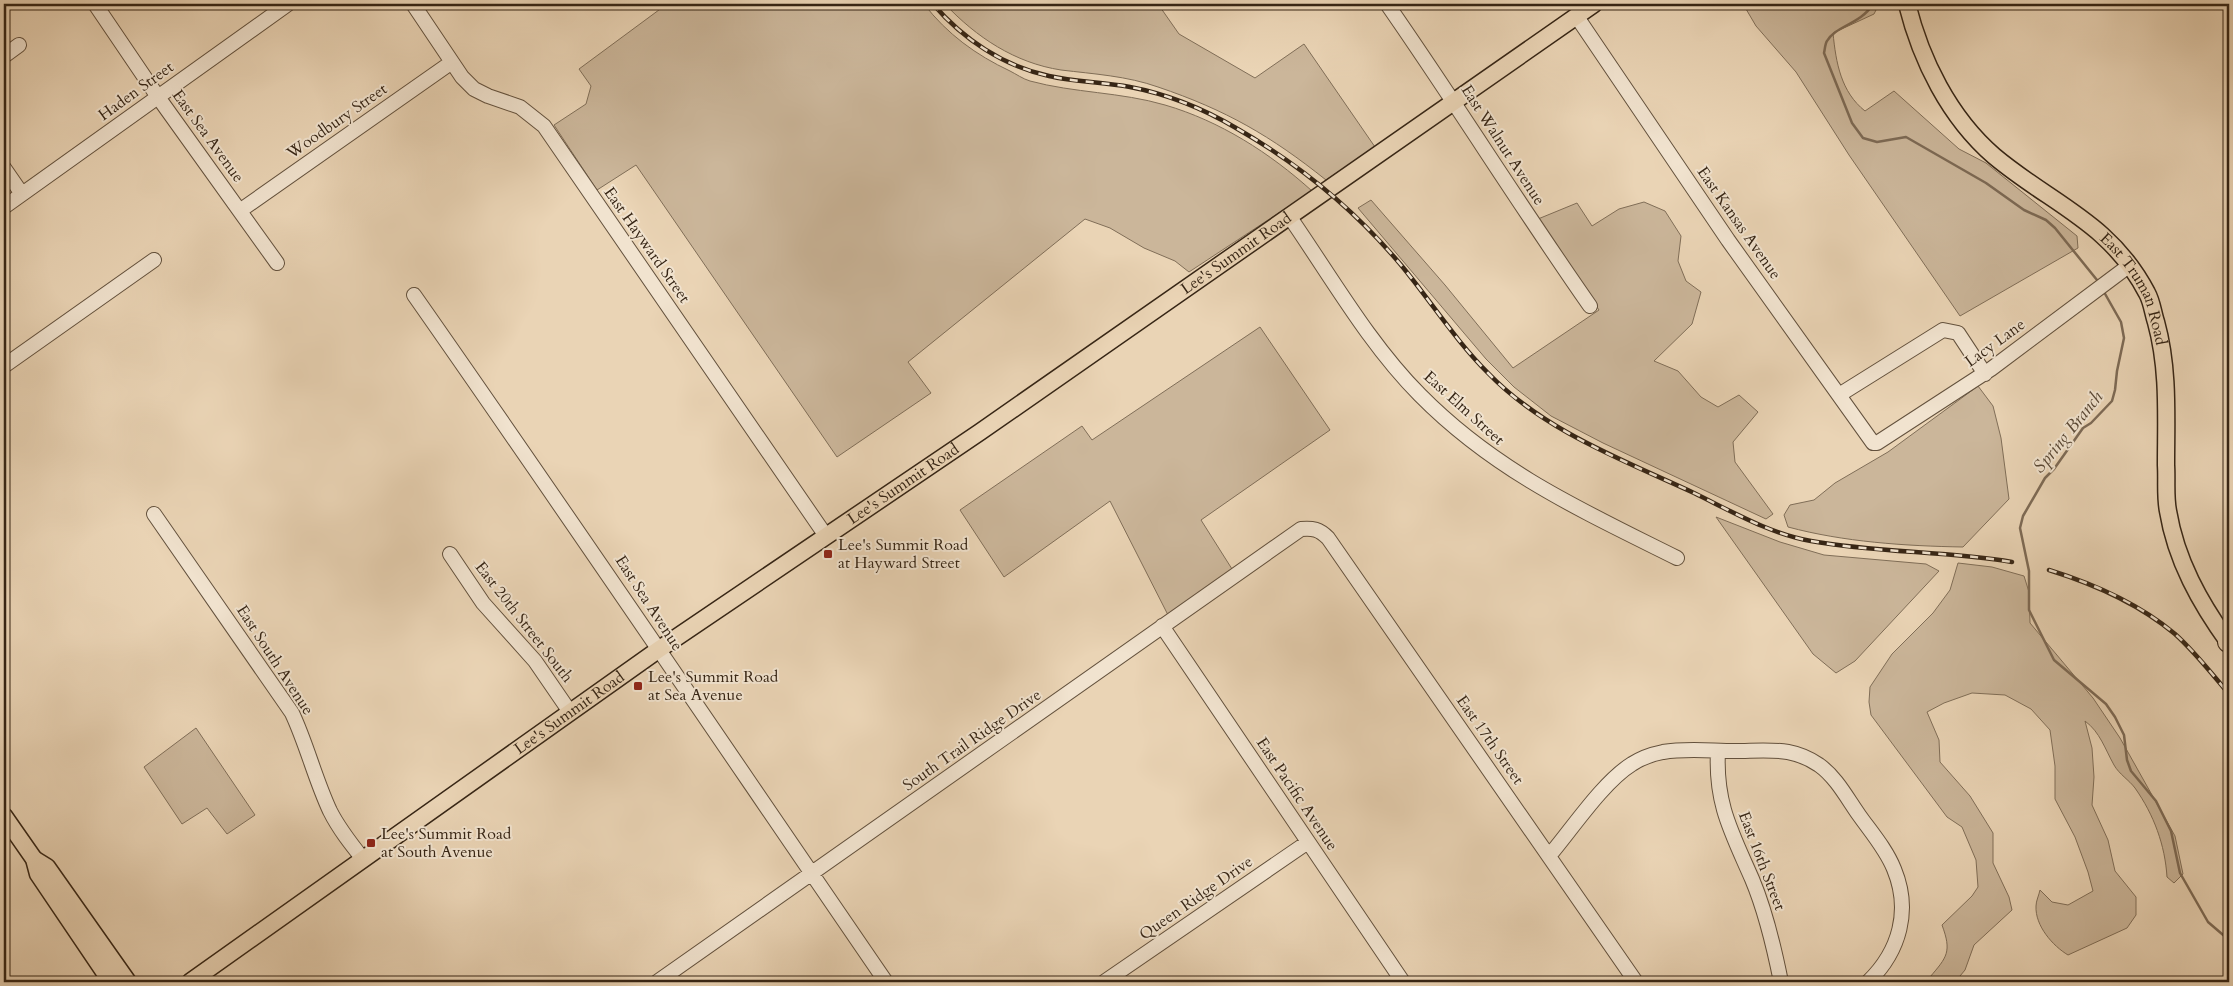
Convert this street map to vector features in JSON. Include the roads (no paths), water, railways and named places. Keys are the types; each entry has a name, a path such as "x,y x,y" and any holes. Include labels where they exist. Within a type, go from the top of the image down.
{"main road":[{"name":"Lee's Summit Road","path":"190,982 658,650 980,432 1594,4"},
{"name":"East Truman Road","path":"1907,4 1928,67 1939,88 1970,130 1994,156 2088,222 2113,244 2130,265 2148,295 2166,370 2167,509 2177,550 2192,584 2229,642"},
{"path":"4,816 34,859 38,874 111,982"},
{"path":"34,859 48,867 128,982"}],"street":[{"name":"Haden Street","path":"4,207 288,4"},
{"name":"East Hayward Street","path":"413,4 462,77 474,89 520,107 544,126 826,536"},
{"name":"East Walnut Avenue","path":"1387,4 1454,100 1533,224 1590,306"},
{"name":"East Sea Avenue","path":"100,5 158,97 241,210 277,263"},
{"name":"East Kansas Avenue","path":"1577,17 1728,240 1873,443 1876,443"},
{"path":"4,56 19,46"},
{"name":"Woodbury Street","path":"241,210 452,62"},
{"path":"4,168 22,194"},
{"name":"East Elm Street","path":"1289,216 1388,359 1420,395 1462,435 1509,469 1553,496 1677,558"},
{"path":"4,366 154,260"},
{"name":"Lacy Lane","path":"1876,443 1985,374 2130,265"},
{"name":"East Sea Avenue","path":"414,295 594,552 658,650 886,982"},
{"path":"1839,395 1943,330 1958,333 1985,374"},
{"name":"East South Avenue","path":"154,514 292,713 306,742 331,812 343,833 363,859"},
{"name":"South Trail Ridge Drive","path":"657,982 812,875 1300,529 1307,528"},
{"name":"East 17th Street","path":"1307,528 1319,530 1328,538 1636,982"},
{"name":"East 20th Street South","path":"450,554 483,604 535,660 570,712"},
{"name":"East Pacific Avenue","path":"1162,626 1403,982"},
{"path":"1549,856 1612,780 1632,764 1665,751 1786,751 1812,761 1836,782 1893,867 1899,884 1902,907 1901,931 1880,970 1868,982"},
{"name":"East 16th Street","path":"1718,751 1717,773 1723,810 1766,918 1781,982"},
{"name":"Queen Ridge Drive","path":"1104,982 1308,842"}],"waterway":[{"name":"Spring Branch","path":"1873,4 1862,16 1831,36 1826,42 1824,53 1852,123 1863,138 1877,142 1906,137 1986,183 2024,210 2046,220 2055,228 2097,280"},
{"name":"Spring Branch","path":"2104,292 2121,322 2124,338 2115,390 2112,401 2091,423 2083,428 2054,469 2045,478 2023,516 2020,528 2029,571 2029,610 2054,660 2106,704 2115,717 2124,735 2127,760 2131,771 2156,801 2171,831 2180,873 2208,922 2229,940"}],"railway":[{"path":"933,4 957,29 1000,58 1049,76 1130,87 1171,98 1224,121 1282,157 1325,189 1364,225 1412,278 1476,360 1510,393 1534,412 1559,428 1612,456 1751,521 1796,538 1861,548 1987,558 2012,562"},
{"path":"2049,570 2099,588 2131,604 2161,623 2189,648 2229,694"}],"place":[{"name":"Lee's Summit Road at Hayward Street","path":"828,554"},
{"name":"Lee's Summit Road at Sea Avenue","path":"638,686"},
{"name":"Lee's Summit Road at South Avenue","path":"371,843"}]}
